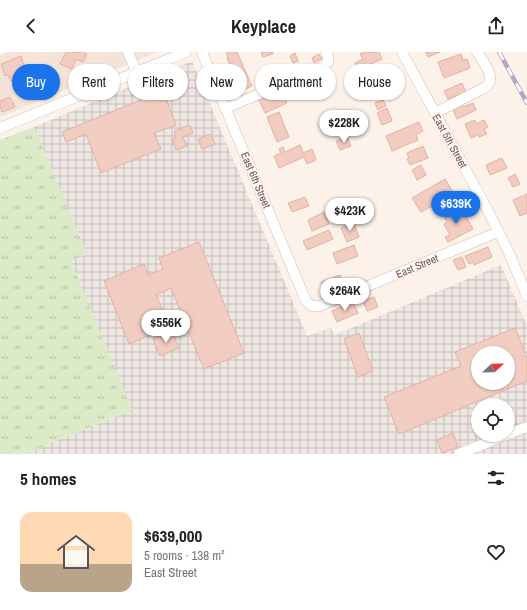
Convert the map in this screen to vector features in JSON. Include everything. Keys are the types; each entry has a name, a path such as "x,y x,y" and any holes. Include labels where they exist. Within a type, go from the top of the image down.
{"street":[{"path":"128,52 133,64"},
{"path":"157,64 186,52"},
{"name":"East 6th Street","path":"202,52 306,300 312,306"},
{"path":"226,108 323,67 328,62 326,52"},
{"name":"East 5th Street","path":"402,52 509,253 527,296"},
{"path":"435,113 490,84 490,74 477,52"},
{"path":"0,128 128,76"},
{"name":"East Street","path":"312,306 320,306 498,232"},
{"path":"515,432 527,427"},
{"path":"459,454 489,442"}],"shaded area":[{"path":"8,52 157,52 120,67 120,64 68,64 68,89 60,92 60,64 12,64 12,100 41,100 0,117 0,55"},
{"path":"192,61 196,71 196,100 208,100 307,336 331,328 335,335 501,265 527,326 527,454 24,454 132,410 71,261 87,254 34,127 99,100 120,100 120,91 128,88 128,100 188,100 188,64 185,64"}],"green space":[{"path":"34,127 87,254 71,261 132,410 24,454 0,454 0,140"}],"building":[{"path":"66,52 82,52 87,54 83,62 76,59 74,64 68,64 68,67 60,64"},
{"path":"226,52 237,52 242,64 230,64"},
{"path":"261,52 272,52 273,54 263,57"},
{"path":"365,52 379,52 382,59 371,64 355,64 363,59 360,54"},
{"path":"426,52 440,52 428,57"},
{"path":"295,53 298,61 293,63 290,56"},
{"path":"319,54 322,59 314,63 312,58"},
{"path":"461,54 463,60 467,59 470,68 444,78 438,62"},
{"path":"21,56 23,64 12,64 11,81 8,75 5,76 1,64"},
{"path":"247,75 252,86 247,88"},
{"path":"462,83 466,92 448,99 444,91"},
{"path":"10,97 15,107 2,112 0,101"},
{"path":"141,100 166,100 176,125 154,133 161,149 101,173 86,134 66,142 62,132"},
{"path":"259,100 286,100 287,103 265,113"},
{"path":"383,100 386,106 378,110 375,103"},
{"path":"473,103 476,110 457,119 453,109 462,105 463,107"},
{"path":"387,108 392,121 382,125 377,113"},
{"path":"279,112 289,137 277,142 267,117"},
{"path":"475,120 476,124 484,120 488,127 484,129 487,134 479,137 478,135 471,138 465,124"},
{"path":"419,122 423,131 416,135 418,140 392,151 386,136"},
{"path":"190,125 193,133 183,137 187,146 176,150 172,139 176,138 174,131"},
{"path":"211,134 215,144 202,149 198,139"},
{"path":"347,137 351,146 340,150 336,141"},
{"path":"300,145 303,153 312,149 316,160 307,164 304,157 279,168 274,156 281,153 279,149 283,147 285,152"},
{"path":"423,146 428,158 410,165 407,159 409,158 407,153"},
{"path":"502,158 507,168 490,175 486,165"},
{"path":"421,165 426,175 417,180 412,170"},
{"path":"515,174 520,184 513,187 508,178"},
{"path":"445,179 454,194 421,212 412,198"},
{"path":"527,194 527,213 520,216 513,200"},
{"path":"305,197 309,206 292,212 288,203"},
{"path":"450,208 456,217 464,213 473,229 448,242 445,237 450,235 444,224 447,222 442,212"},
{"path":"324,212 329,224 312,231 308,220"},
{"path":"354,223 359,237 347,242 341,228"},
{"path":"329,230 333,239 307,250 303,241"},
{"path":"199,242 244,353 204,369 171,288 156,295 170,327 129,344 104,281 144,264 148,275 163,269 159,258"},
{"path":"354,245 358,256 337,264 333,253"},
{"path":"488,247 492,257 474,265 473,262 469,264 465,256"},
{"path":"462,257 466,267 458,270 453,260"},
{"path":"340,275 343,284 324,291 321,282"},
{"path":"374,297 378,307 367,311 363,301"},
{"path":"353,302 358,313 337,322 332,311"},
{"path":"515,328 527,358 527,381 515,386 515,346 471,346 471,390 505,390 486,398 471,398 471,404 399,434 384,397 461,366 455,352"},
{"path":"172,331 179,348 160,356 153,339"},
{"path":"359,333 373,371 358,377 344,339"},
{"path":"453,433 458,447 442,453 437,440"}],"railway":[{"path":"499,52 527,103"}]}
